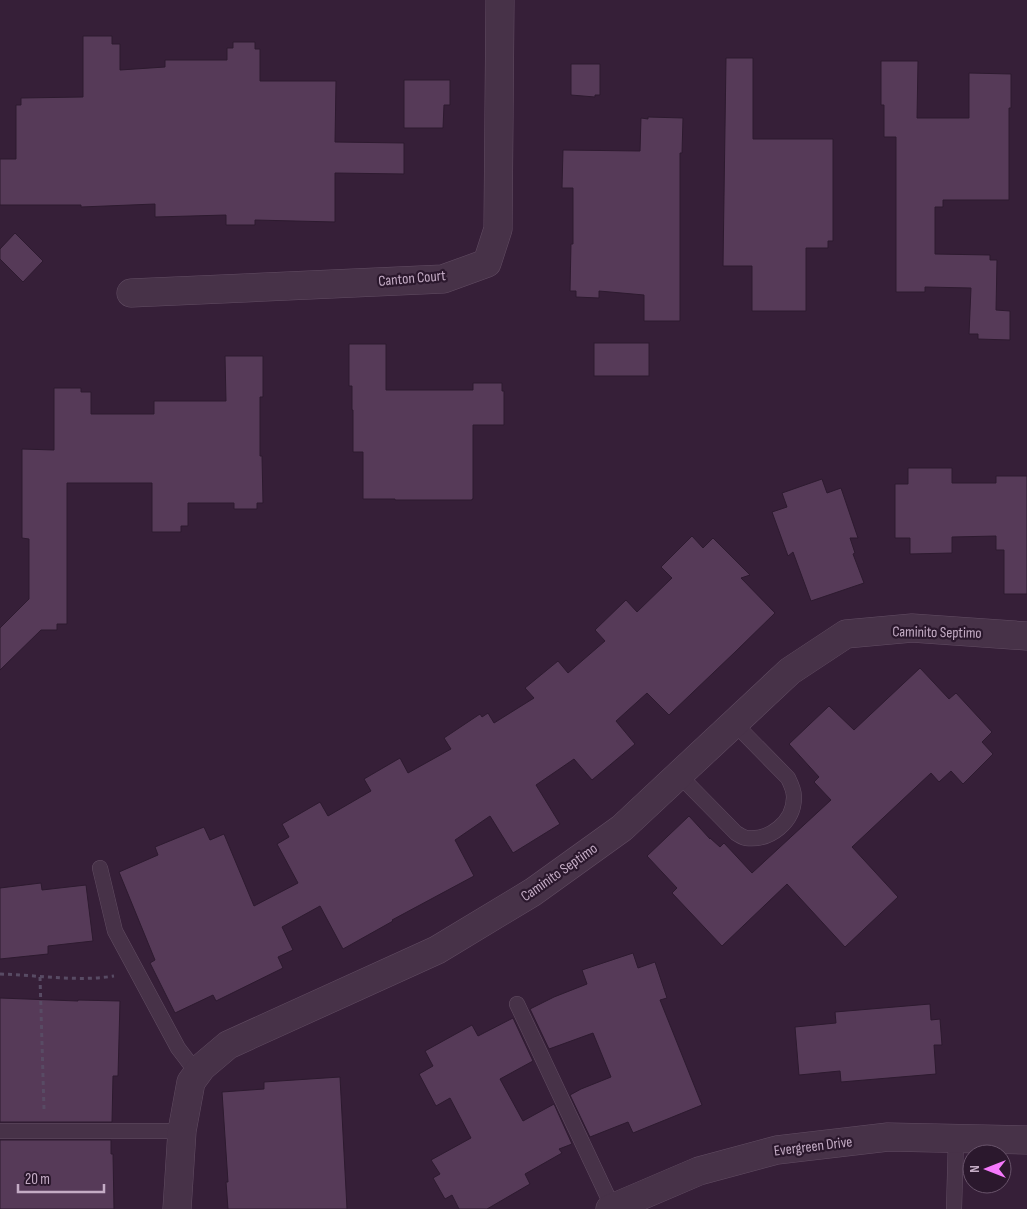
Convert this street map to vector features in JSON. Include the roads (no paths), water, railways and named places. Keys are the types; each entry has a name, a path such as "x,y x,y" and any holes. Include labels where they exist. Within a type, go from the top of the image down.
{"street":[{"name":"Canton Court","path":"130,293 443,278 487,263 498,229 500,0"},
{"name":"Caminito Septimo","path":"177,1209 182,1131 191,1082 202,1067 228,1045 437,950 533,892 622,828 790,671 846,634 912,628 1027,636"},
{"name":"Evergreen Drive","path":"612,1208 699,1171 777,1150 888,1137 1027,1140"}],"lane":[{"path":"678,775 744,838 757,838 768,835 786,822 792,811 794,798 788,778 734,723"},
{"path":"100,868 115,930 178,1048 197,1073"},
{"path":"517,1004 612,1208"},
{"path":"0,1131 182,1131"},
{"path":"954,1209 956,1139"}]}
